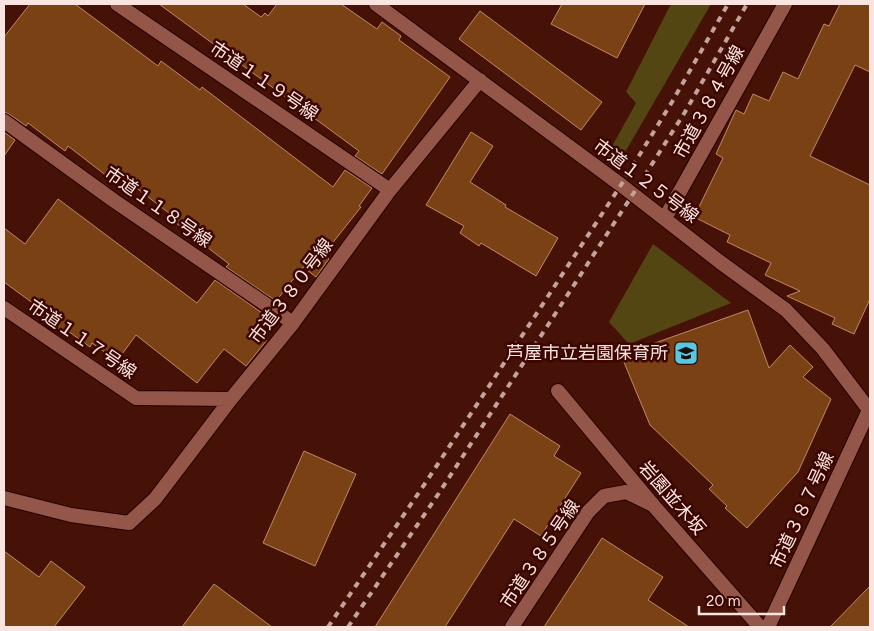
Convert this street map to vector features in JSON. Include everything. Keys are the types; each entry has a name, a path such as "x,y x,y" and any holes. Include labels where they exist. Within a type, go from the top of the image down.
{"street":[{"name":"市道１１９号線","path":"118,4 390,190"},
{"name":"市道１２５号線","path":"376,4 786,310 823,349 870,410"},
{"name":"市道３８４号線","path":"665,218 785,4"},
{"name":"市道３８０号線","path":"4,498 71,515 129,523 155,499 231,399 293,323 390,190 480,80"},
{"name":"市道１１８号線","path":"4,121 114,200 293,323"},
{"name":"市道１１７号線","path":"4,308 136,398 231,399"},
{"name":"岩園並木坂","path":"558,392 653,505 760,627"},
{"name":"市道３８７号線","path":"768,627 870,410"},
{"name":"市道３８５号線","path":"512,627 588,512 604,496 626,492 653,505"}],"shaded area":[{"path":"671,4 711,4 617,166 605,159 636,103 626,92"},
{"path":"653,244 731,303 629,344 609,322"}],"building":[{"path":"30,4 75,4 158,66 161,61 200,90 202,87 333,187 345,170 372,188 359,206 361,207 323,255 329,259 316,277 303,267 276,301 226,267 229,264 176,223 178,220 117,173 112,180 68,146 65,151 28,123 26,126 4,112 4,37"},
{"path":"159,4 243,4 261,17 265,13 268,16 277,4 341,4 377,29 382,22 401,36 399,40 450,77 382,174 355,156 359,151"},
{"path":"562,4 645,4 617,58 551,24"},
{"path":"840,4 870,4 870,72 855,65 810,156 870,185 870,299 854,334 832,324 835,318 787,296 800,291 765,275 771,263 727,242 730,235 694,217 723,158 716,154 736,110 744,114 753,94 769,101 783,72 798,79 824,24 829,26"},
{"path":"480,11 602,102 581,130 459,39"},
{"path":"4,132 15,140 4,156"},
{"path":"471,132 493,146 470,182 506,205 505,207 558,238 536,276 481,243 479,246 460,233 464,226 426,205"},
{"path":"58,199 197,303 215,280 265,315 254,329 267,340 246,366 224,349 197,383 136,335 117,361 92,343 90,347 68,331 66,334 41,316 45,312 4,282 4,228 25,244"},
{"path":"748,310 769,368 790,345 813,367 803,377 831,399 798,472 747,528 725,508 727,506 709,489 713,485 650,425 621,355"},
{"path":"510,414 560,446 554,456 581,473 541,536 514,519 445,627 375,627"},
{"path":"304,451 356,474 315,566 263,543"},
{"path":"602,538 663,577 648,600 689,627 544,627"},
{"path":"4,551 39,577 51,561 85,587 54,627 4,627"},
{"path":"214,584 272,627 182,627"},
{"path":"870,586 870,627 830,627"}],"railway":[{"path":"328,627 426,482 621,185 672,102 728,4"},
{"path":"348,627 439,493 633,194 685,112 747,4"}],"place":[{"name":"芦屋市立岩園保育所","path":"686,353"}]}
